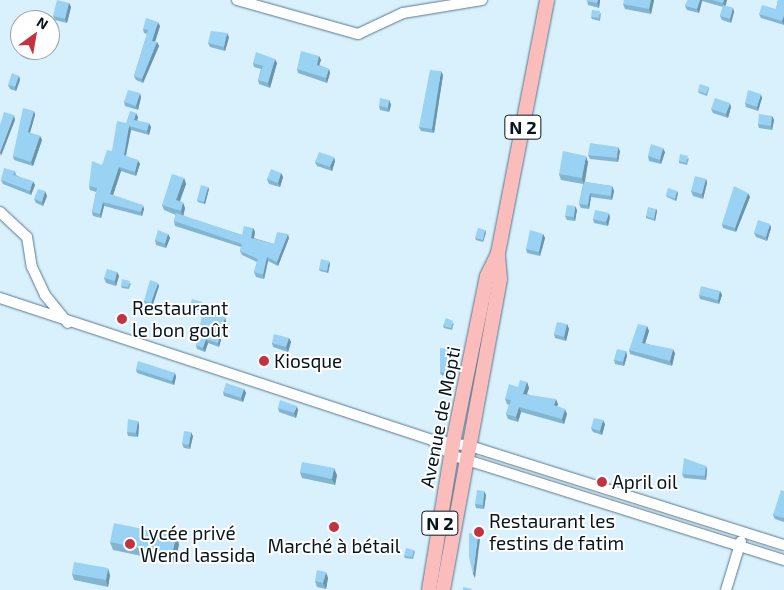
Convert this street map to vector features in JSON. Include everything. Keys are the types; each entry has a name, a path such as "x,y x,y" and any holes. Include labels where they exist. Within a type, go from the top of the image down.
{"main road":[{"name":"Avenue de Mopti","path":"429,590 452,449 487,276 498,253 548,0"},
{"name":"Avenue de Mopti","path":"443,590 500,279 498,253"}],"street":[{"path":"237,0 358,34 403,13 482,0"},
{"path":"0,212 27,237 32,267 45,296 68,323"},
{"path":"0,298 68,323 432,440 452,449 784,544"},
{"path":"469,453 784,560"},
{"path":"726,590 743,531"}],"building":[{"path":"57,0 69,3 65,19 60,18 60,10 54,10"},
{"path":"587,0 598,0 597,3"},
{"path":"624,0 651,0 649,9 623,4"},
{"path":"688,0 700,0 697,9 685,6"},
{"path":"712,0 724,0 723,3"},
{"path":"778,0 784,0 782,21 759,14 762,5 776,9"},
{"path":"723,5 733,8 730,19 720,16"},
{"path":"592,10 600,11 599,18 591,17"},
{"path":"146,18 158,22 152,41 157,42 142,79 134,76 148,30 143,29"},
{"path":"211,31 227,33 224,47 208,43"},
{"path":"301,51 319,56 317,65 329,69 326,78 297,69"},
{"path":"256,52 275,59 268,83 258,80 263,66 253,63"},
{"path":"430,70 441,71 432,129 419,127"},
{"path":"12,73 19,76 15,87 8,85"},
{"path":"700,84 709,87 706,94 698,91"},
{"path":"128,90 140,93 136,106 124,102"},
{"path":"748,90 761,94 757,107 745,103"},
{"path":"380,98 389,100 388,108 379,106"},
{"path":"715,98 730,103 726,114 711,109"},
{"path":"23,108 34,111 28,132 40,136 31,162 13,156"},
{"path":"130,111 136,113 134,120 149,123 147,131 129,126 124,155 138,160 135,172 119,167 110,194 143,205 141,212 103,202 100,214 92,212 97,188 89,186 92,161 102,165 107,150 112,151 117,121 126,123"},
{"path":"4,112 14,115 0,152 0,125"},
{"path":"759,114 772,116 771,126 758,124"},
{"path":"590,143 618,147 617,158 588,155"},
{"path":"651,144 663,148 660,160 648,156"},
{"path":"563,151 586,156 582,178 559,174"},
{"path":"319,152 334,157 330,167 315,162"},
{"path":"680,154 688,156 686,163 679,161"},
{"path":"4,168 15,171 13,175 33,181 30,191 1,180"},
{"path":"271,169 281,173 278,183 267,179"},
{"path":"172,174 184,178 176,200 183,202 181,211 162,205"},
{"path":"695,176 706,179 702,194 691,191"},
{"path":"584,182 612,186 611,196 590,193 588,205 579,204"},
{"path":"201,185 208,187 204,202 197,200"},
{"path":"734,186 748,193 735,228 722,224"},
{"path":"668,188 677,191 675,199 666,195"},
{"path":"38,189 45,191 42,202 34,199"},
{"path":"567,205 575,206 574,217 565,216"},
{"path":"648,207 656,209 654,219 646,216"},
{"path":"595,210 609,213 606,222 593,219"},
{"path":"176,213 242,235 244,226 253,228 251,238 274,244 277,232 288,234 277,262 267,257 263,275 254,272 258,259 240,251 242,244 174,221"},
{"path":"758,220 770,224 766,237 754,233"},
{"path":"478,228 485,230 483,240 475,238"},
{"path":"158,230 168,234 165,244 155,240"},
{"path":"530,230 543,234 539,252 526,249"},
{"path":"321,259 329,261 327,271 319,269"},
{"path":"107,269 117,272 115,281 104,278"},
{"path":"122,279 130,281 128,287 121,286"},
{"path":"150,280 158,283 151,303 144,301"},
{"path":"701,286 720,291 718,300 699,295"},
{"path":"192,299 202,302 200,309 190,306"},
{"path":"203,311 225,317 218,343 206,339 203,348 196,345"},
{"path":"446,318 453,321 451,328 443,326"},
{"path":"557,322 567,324 564,337 554,334"},
{"path":"638,324 647,326 642,343 673,349 670,361 629,350"},
{"path":"274,334 289,338 286,347 272,343"},
{"path":"440,348 453,350 449,374 440,372"},
{"path":"617,349 626,351 623,362 614,360"},
{"path":"138,361 175,373 172,381 136,369"},
{"path":"520,380 527,382 523,394 556,399 554,405 565,409 562,419 519,407 516,417 506,414 511,400 505,399 509,384 518,387"},
{"path":"226,383 244,389 241,398 223,392"},
{"path":"280,400 297,406 294,413 278,408"},
{"path":"594,418 603,420 600,431 591,428"},
{"path":"128,419 138,421 136,433 127,432"},
{"path":"184,431 191,432 189,445 182,444"},
{"path":"684,458 706,466 705,476 682,474"},
{"path":"302,462 334,468 332,479 300,472"},
{"path":"477,490 484,491 483,505 475,504"},
{"path":"781,490 784,491 784,518 773,515"},
{"path":"114,523 176,536 172,555 110,542"},
{"path":"469,533 478,535 473,574 469,557"},
{"path":"406,548 414,550 412,557 404,556"},
{"path":"74,562 108,568 106,580 72,574"},
{"path":"317,570 326,572 323,583 315,581"},
{"path":"463,587 472,589 463,590"}],"place":[{"name":"Restaurant le bon goût","path":"122,319"},
{"name":"Kiosque","path":"264,361"},
{"name":"April oil","path":"602,482"},
{"name":"Marché à bétail","path":"334,527"},
{"name":"Restaurant les festins de fatim","path":"479,532"},
{"name":"Lycée privé Wend lassida","path":"130,544"}]}
